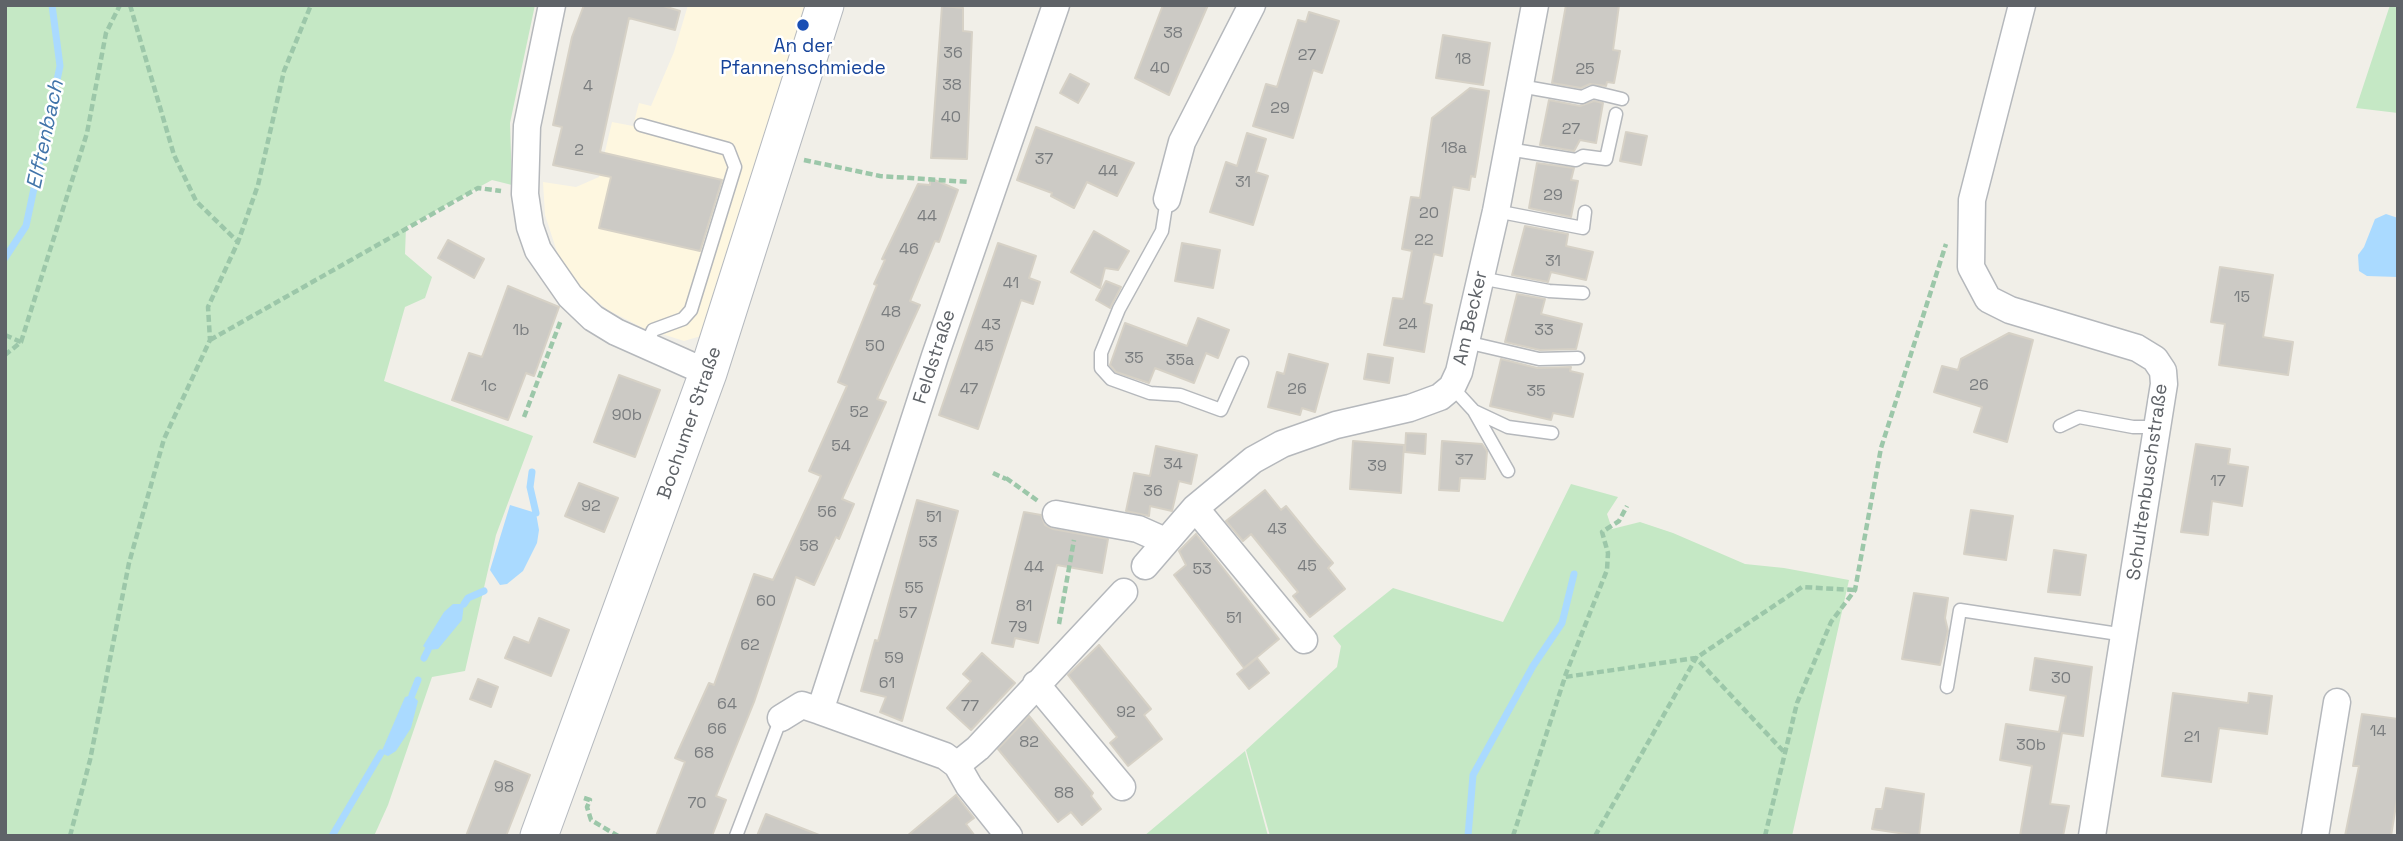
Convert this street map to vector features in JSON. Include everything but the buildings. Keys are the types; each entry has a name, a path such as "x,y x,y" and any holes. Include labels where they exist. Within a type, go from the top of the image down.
{"main road":[{"name":"Bochumer Straße","path":"539,836 653,532 708,373 825,5"}],"street":[{"path":"552,5 527,126 525,194 530,227 538,250 570,296 593,318 708,373"},
{"name":"Feldstraße","path":"820,711 994,183 1056,5"},
{"path":"1167,199 1182,142 1252,5"},
{"name":"Am Becker","path":"1145,566 1195,508 1227,478 1282,444 1336,425 1410,408 1440,397 1452,387 1466,342 1496,211 1535,5"},
{"name":"Schultenbuschstraße","path":"2022,5 1972,200 1970,267 1988,299 2010,310 2123,342 2155,359 2163,371 2164,384 2092,836"},
{"path":"1195,508 1304,640"},
{"path":"1067,516 1138,529 1165,541"},
{"path":"957,765 978,748 1067,649 1124,592"},
{"path":"1036,684 1122,787"},
{"path":"2315,836 2337,702"},
{"path":"780,718 802,705 945,756 957,765 969,786 1009,836"}],"lane":[{"path":"1520,86 1582,97 1593,92 1622,99"},
{"path":"1508,149 1576,160 1583,156 1606,159 1616,114"},
{"path":"641,125 728,149 735,167 691,310 682,319 653,330 646,345"},
{"path":"1167,199 1162,231 1119,309 1101,353 1101,368 1111,379 1150,393 1180,395 1221,410 1242,363"},
{"path":"1496,211 1583,228 1585,212"},
{"path":"1480,278 1549,291 1583,293"},
{"path":"1466,342 1539,359 1578,358"},
{"path":"1452,387 1474,411 1508,471"},
{"path":"1474,411 1508,427 1552,433"},
{"path":"2060,426 2079,417 2133,427 2156,427"},
{"path":"1947,687 1959,610 2125,635"},
{"path":"736,836 780,718"}],"path":[{"path":"5,355 21,342 87,133 106,33 120,5"},
{"path":"130,5 174,155 197,201 238,242"},
{"path":"70,836 90,760 132,551 164,439 210,340 208,307 238,242 258,184 284,71 311,5"},
{"path":"805,160 880,176 994,183"},
{"path":"210,340 478,188 525,194"},
{"path":"1765,836 1797,703 1831,622 1855,590 1881,448 1944,245 1969,234"},
{"path":"523,417 570,296"},
{"path":"5,335 21,342"},
{"path":"993,473 1013,483"},
{"path":"1006,478 1067,516 1056,640 1067,649"},
{"path":"1513,836 1564,677 1607,570 1608,553 1602,531 1619,521 1627,506"},
{"path":"1595,836 1696,659 1802,587 1855,590"},
{"path":"1564,677 1696,659"},
{"path":"1696,659 1785,753"},
{"path":"586,799 590,800 587,807 590,820 618,836"}],"shaded area":[{"path":"688,5 806,5 701,336 684,341 643,328 608,310 584,291 558,255 545,215 543,182 576,187 599,177 612,122 633,126 639,103 651,106 674,52"}],"green space":[{"path":"5,5 535,5 510,123 512,185 492,180 406,227 405,254 432,277 425,298 405,307 384,381 533,436 496,535 465,671 432,677 388,805 374,836 5,836"},
{"path":"2390,5 2398,5 2398,113 2356,108"},
{"path":"1571,484 1618,497 1607,514 1612,529 1640,522 1745,564 1849,580 1792,836 1270,836 1246,750 1337,667 1341,646 1333,636 1393,588 1503,622"},
{"path":"1245,751 1268,836 1144,836"}],"water":[{"path":"2386,214 2398,218 2398,277 2367,276 2359,271 2358,255 2375,219"},
{"path":"510,505 536,513 539,530 537,543 523,571 507,584 500,585 490,570"},
{"path":"453,604 464,604 462,620 438,649 428,650 423,646 444,612"},
{"path":"412,695 418,701 411,728 396,751 388,756 381,753 405,697"}],"waterway":[{"name":"Elftenbach","path":"5,258 26,226 60,66 52,5"},
{"path":"532,472 530,487 536,513"},
{"path":"1468,836 1473,775 1533,666 1562,623 1574,574"},
{"path":"464,604 468,598 484,591"},
{"path":"424,658 428,650"},
{"path":"412,695 418,680"},
{"path":"332,836 381,753"}],"place":[{"name":"An der Pfannenschmiede","path":"803,25"}]}
